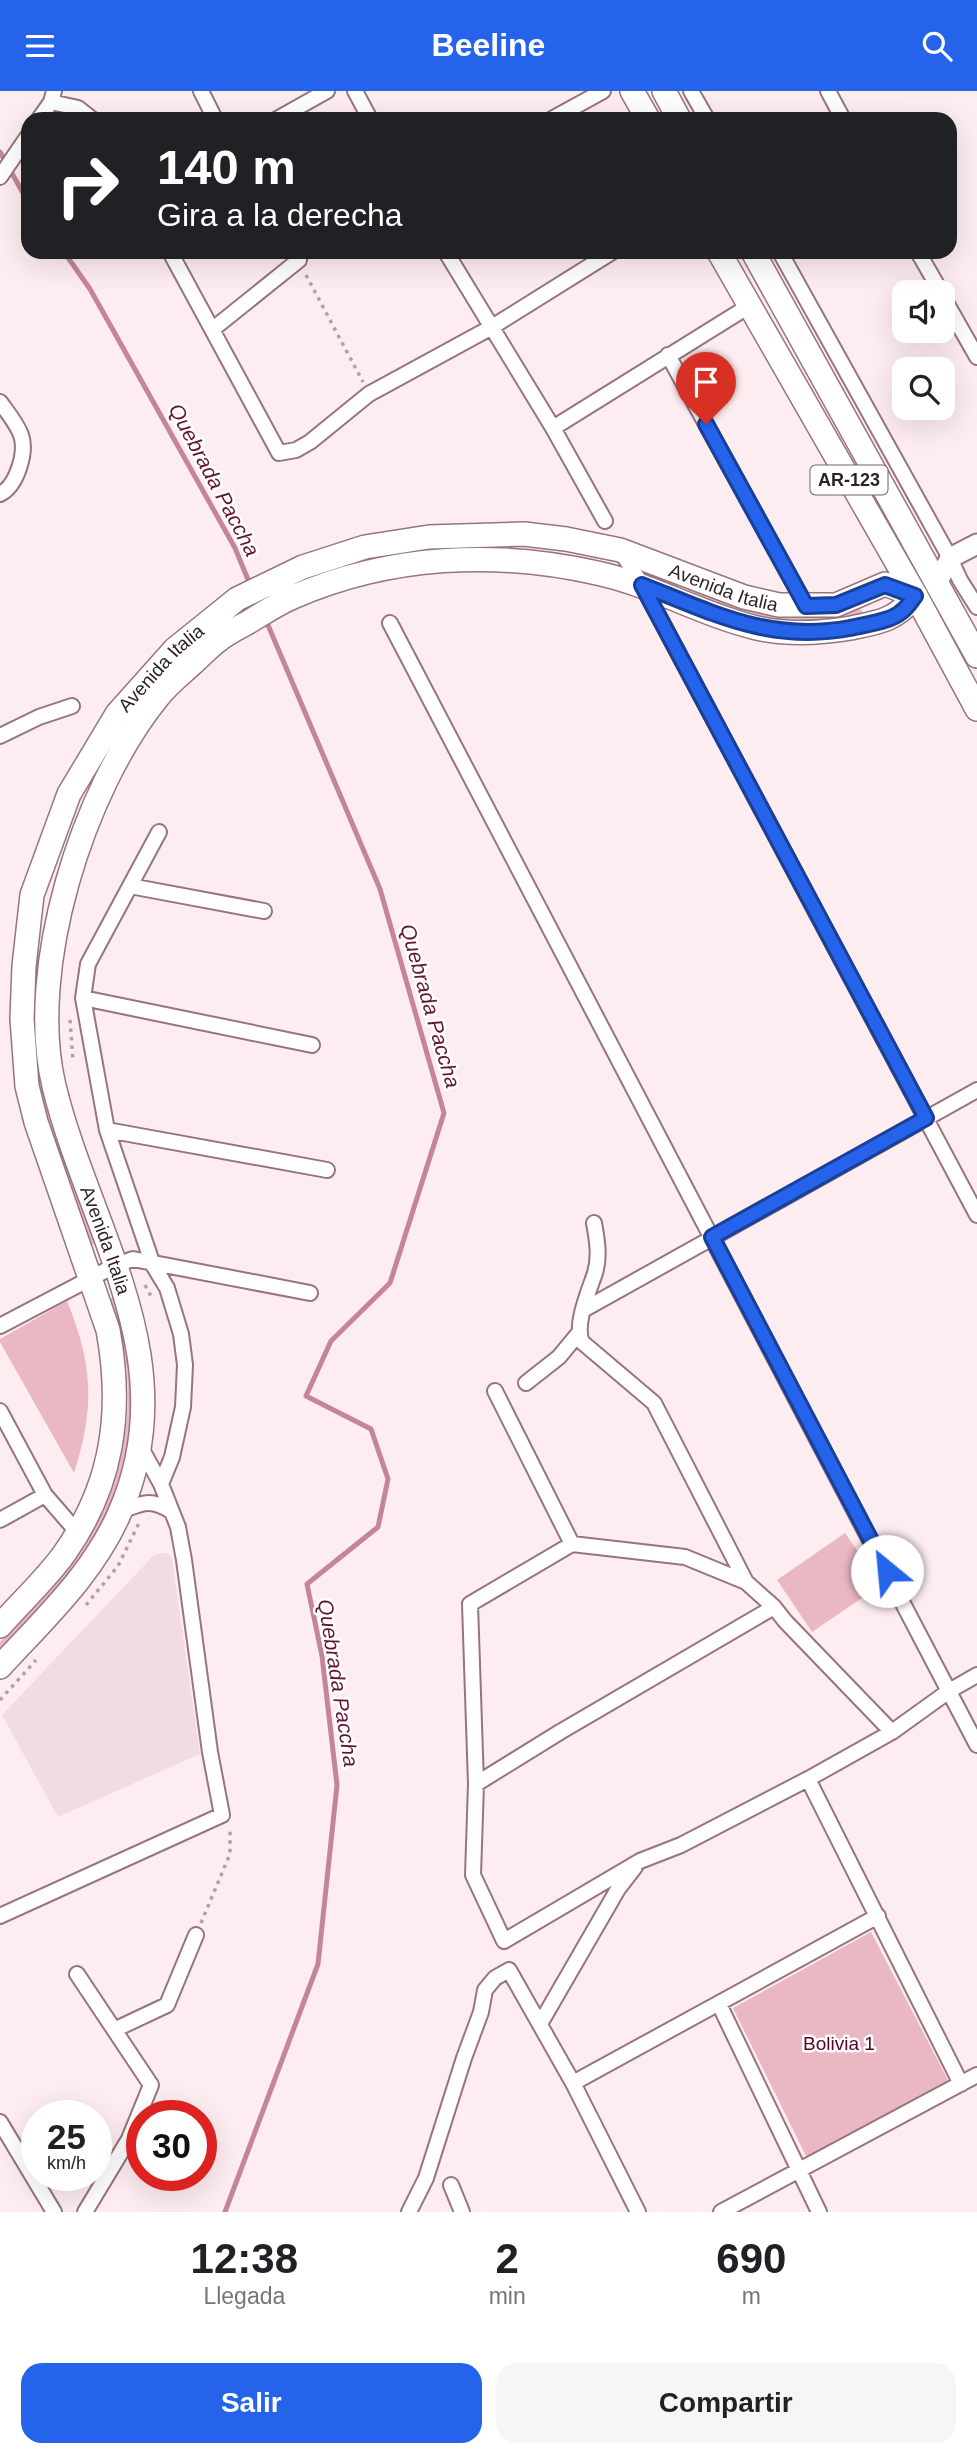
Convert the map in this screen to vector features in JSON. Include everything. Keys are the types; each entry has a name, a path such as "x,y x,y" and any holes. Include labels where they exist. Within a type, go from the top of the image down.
{"main road":[{"path":"632,91 644,112"},
{"path":"664,91 675,112"},
{"name":"AR-123","path":"723,259 977,709"},
{"name":"AR-123","path":"757,259 977,656"},
{"name":"Avenida Italia","path":"0,1626 62,1557 78,1533 96,1499 106,1472 115,1413 108,1330 36,1122 27,1086 23,979 32,895 69,794 117,714 175,649 237,599 303,567 365,547 429,537 524,534 566,539 620,550 763,603 836,605 885,585 915,596 900,615 867,625 809,632 760,629 642,585 601,573 550,564 484,558 438,559 370,571 292,597 220,639 159,694 116,759 82,834 62,901 52,960 48,1019 53,1080 62,1115 126,1294 142,1366 140,1445 121,1511 97,1555 82,1576 0,1667"}],"street":[{"path":"201,91 212,112"},
{"path":"290,112 327,91"},
{"path":"355,91 366,112"},
{"path":"565,112 603,91"},
{"path":"691,91 703,112"},
{"path":"834,93 841,112"},
{"path":"43,112 53,97 83,112"},
{"path":"0,177 21,146"},
{"path":"174,259 279,453 296,450 310,442 369,394 492,327 601,259"},
{"path":"213,329 293,259"},
{"path":"450,259 553,428 605,521"},
{"path":"784,259 977,607"},
{"path":"922,259 934,280"},
{"path":"553,428 749,306"},
{"path":"955,310 971,329 977,357"},
{"path":"668,355 806,606"},
{"path":"0,402 22,438 21,457 15,478 5,492 0,494"},
{"path":"937,584 950,558 977,544"},
{"path":"620,550 642,585 977,1215"},
{"path":"937,584 960,580"},
{"path":"390,623 977,1745"},
{"path":"0,736 39,717 72,706"},
{"path":"159,832 88,964 83,998 107,1130 153,1265 167,1289 181,1334 184,1365 183,1408 172,1458 161,1484"},
{"path":"130,886 264,911"},
{"path":"83,998 312,1045"},
{"path":"584,1310 977,1090"},
{"path":"107,1130 327,1170"},
{"path":"526,1383 559,1357 578,1333 589,1286 595,1273 598,1244 594,1223"},
{"path":"0,1326 90,1278 133,1259 153,1265 310,1293"},
{"path":"578,1333 582,1342 654,1403 746,1582"},
{"path":"495,1391 572,1544"},
{"path":"0,1412 45,1495 78,1533"},
{"path":"0,1916 222,1815 210,1752 178,1527 161,1484 140,1445"},
{"path":"0,1520 45,1495"},
{"path":"121,1511 147,1502 159,1504 171,1511"},
{"path":"892,1731 774,1607 746,1582 685,1557 572,1544 470,1604 476,1784 473,1875 504,1941 640,1861 681,1845 808,1779 892,1731 977,1675"},
{"path":"476,1784 774,1607"},
{"path":"808,1779 961,2084"},
{"path":"540,2024 618,1889 640,1861"},
{"path":"573,2083 878,1916"},
{"path":"116,2029 167,2005 196,1935"},
{"path":"409,2212 426,2179 481,2012 485,1990 495,1978 509,1970 573,2083 638,2212"},
{"path":"77,1974 151,2085 129,2139 85,2212"},
{"path":"719,2004 819,2212"},
{"path":"721,2212 977,2075"},
{"path":"0,2122 54,2212"},
{"path":"451,2185 462,2212"}],"path":[{"path":"298,259 369,394"},
{"path":"196,1935 230,1854 230,1826 222,1815"}],"shaded area":[{"path":"168,1553 172,1558 200,1754 58,1817 2,1715 153,1556"}],"green space":[{"path":"690,587 836,613 860,608 864,615 806,622 771,620 739,612 687,593"},
{"path":"32,1018 39,1018 98,1243 90,1246 44,1119 36,1083"},
{"path":"116,1297 127,1333 133,1411 124,1471 100,1532 75,1571 0,1654 0,1642 81,1550 95,1528 115,1480 122,1454 128,1402 124,1351 109,1299"},
{"path":"67,1301 82,1346 88,1386 85,1427 74,1473 0,1342 0,1339"},
{"path":"845,1533 881,1585 812,1632 777,1580"},
{"name":"Bolivia 1","path":"871,1932 949,2082 807,2158 733,2008"}],"waterway":[{"name":"Quebrada Paccha","path":"0,152 21,190"},
{"name":"Quebrada Paccha","path":"69,259 90,289 235,548 251,587"},
{"name":"Quebrada Paccha","path":"225,2212 318,1964 337,1785 322,1656 307,1584 378,1527 388,1479 371,1429 306,1396 331,1341 390,1283 444,1113 380,889 265,618"}],"route":[{"path":"706,424 806,606 836,605 885,585 915,596 900,615 867,625 836,631 779,631 733,621 642,585 926,1118 712,1237 887,1571"}]}
